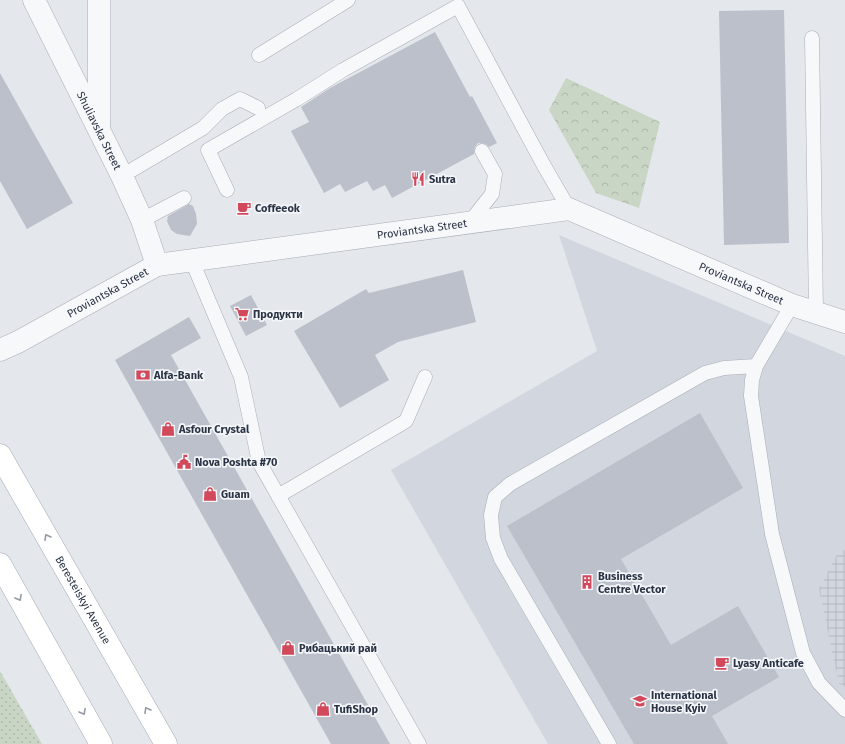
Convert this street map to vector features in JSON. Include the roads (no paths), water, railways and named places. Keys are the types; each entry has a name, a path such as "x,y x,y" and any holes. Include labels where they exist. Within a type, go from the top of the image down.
{"main road":[{"name":"Beresteiskyi Avenue","path":"0,455 166,744"},
{"path":"0,564 101,744"}],"street":[{"name":"Shuliavska Street","path":"34,0 121,174 142,220 157,265"},
{"path":"99,0 99,128"},
{"name":"Proviantska Street","path":"0,350 18,342 157,265 569,209 792,305 845,322"}],"lane":[{"path":"259,55 348,0"},
{"path":"228,190 208,150 297,99 343,70 458,6 539,157 569,209"},
{"path":"812,38 816,312"},
{"path":"121,174 132,170 203,128 222,109 240,99 258,108"},
{"path":"469,223 492,194 495,174 482,151"},
{"path":"142,220 184,198"},
{"path":"192,260 241,377 259,462 419,744"},
{"path":"792,305 756,366 752,380 751,396 772,534 803,653 819,683 845,710"},
{"path":"608,744 501,559 493,538 490,515 495,497 510,484 705,373 724,368 756,366"},
{"path":"278,496 406,421 425,377"}],"place":[{"name":"Sutra","path":"418,179"},
{"name":"Coffeeok","path":"244,208"},
{"name":"Продукти","path":"242,314"},
{"name":"Alfa-Bank","path":"143,375"},
{"name":"Asfour Crystal","path":"168,429"},
{"name":"Nova Poshta #70","path":"184,462"},
{"name":"Guam","path":"210,494"},
{"name":"Business Centre Vector","path":"587,582"},
{"name":"Рибацький рай","path":"288,648"},
{"name":"Lyasy Anticafe","path":"722,663"},
{"name":"International House Kyiv","path":"640,701"},
{"name":"TufiShop","path":"323,709"}]}
